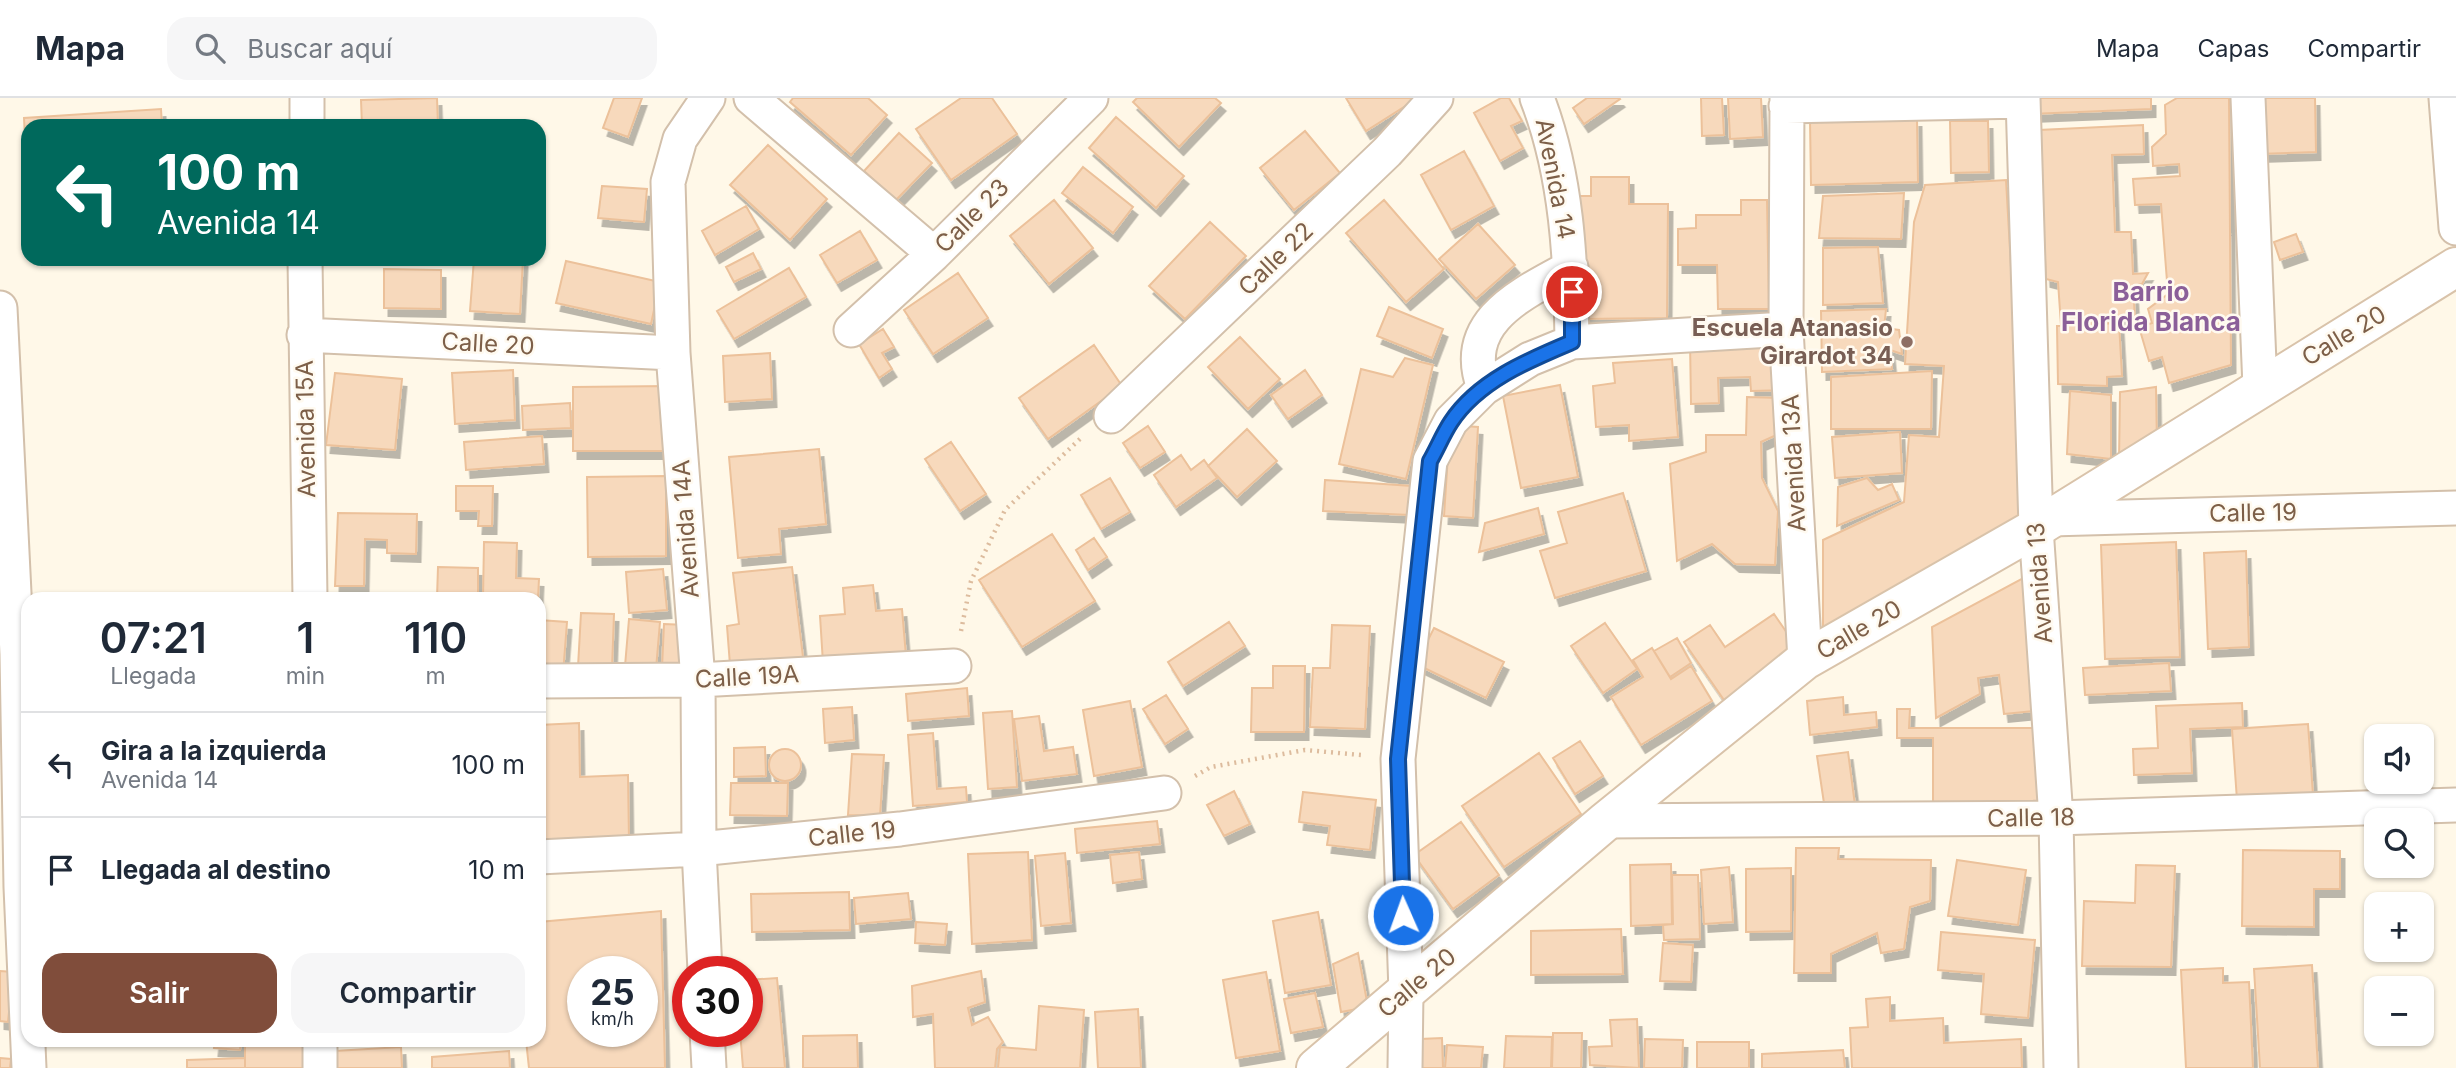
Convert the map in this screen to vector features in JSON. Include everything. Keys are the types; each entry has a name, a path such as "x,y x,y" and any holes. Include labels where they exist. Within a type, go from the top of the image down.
{"street":[{"path":"307,98 307,119"},
{"name":"Avenida 14A","path":"704,956 699,849 698,681 673,353 668,182 680,139 708,98"},
{"path":"751,98 934,254"},
{"name":"Calle 23","path":"851,330 934,254 1091,98"},
{"name":"Calle 22","path":"1111,416 1368,170 1436,98"},
{"name":"Avenida 14","path":"1537,98 1561,190 1572,267 1572,342"},
{"path":"2248,98 2260,387"},
{"path":"2446,98 2456,228"},
{"path":"1786,102 2023,99"},
{"name":"Avenida 13","path":"2023,99 2056,818 2061,1068"},
{"name":"Avenida 13A","path":"1786,102 1786,329 1805,660"},
{"name":"Avenida 15A","path":"305,266 310,592"},
{"path":"1483,388 1476,356 1479,341 1488,324 1504,308 1572,267"},
{"name":"Calle 20","path":"1316,1068 1606,821 1805,660 2043,523 2456,267"},
{"path":"0,308 15,654 16,886 21,956"},
{"path":"1405,1068 1406,992 1398,759 1430,461 1451,421 1483,388 1530,359 1572,342 1786,329"},
{"name":"Calle 20","path":"304,335 673,353"},
{"name":"Calle 19","path":"2043,523 2456,508"},
{"name":"Calle 19A","path":"546,681 698,681 954,666"},
{"name":"Calle 19","path":"546,857 699,849 900,829 1164,793"},
{"name":"Calle 18","path":"1606,821 2056,818 2456,805"},
{"path":"28,1047 29,1068"},
{"path":"320,1047 320,1068"},
{"path":"708,1047 709,1068"}],"path":[{"path":"954,666 971,581 1006,510 1071,444 1111,416"},
{"path":"1164,793 1210,767 1305,750 1398,759"}],"building":[{"path":"437,98 438,119 362,119 361,100"},
{"path":"614,98 642,98 628,137 603,128"},
{"path":"793,98 868,98 887,115 851,155 790,102"},
{"path":"961,98 992,98 1017,134 951,180 916,129"},
{"path":"1137,98 1215,98 1221,103 1179,147 1133,102"},
{"path":"1346,98 1418,98 1366,131"},
{"path":"1501,98 1509,98 1522,121 1511,126 1523,148 1500,161 1474,113"},
{"path":"1587,98 1620,99 1584,124 1573,108"},
{"path":"1701,98 1722,98 1724,135 1702,136"},
{"path":"1728,98 1761,98 1763,137 1730,139"},
{"path":"2030,98 2151,98 2151,109 2030,114"},
{"path":"2177,98 2229,98 2231,365 2169,383 2162,357 2149,361 2139,327 2152,323 2148,309 2168,294 2161,204 2135,205 2133,179 2180,176 2179,164 2153,166 2152,147 2166,134 2165,105"},
{"path":"2255,98 2315,98 2316,152 2257,154"},
{"path":"161,109 162,119 24,119"},
{"path":"1116,117 1184,176 1156,208 1089,148"},
{"path":"1917,119 1918,182 1811,185 1810,121"},
{"path":"1950,121 1988,121 1989,172 1951,173"},
{"path":"2143,125 2144,154 2112,155 2115,232 2131,232 2133,274 2148,273 2142,284 2133,285 2135,319 2061,325 2058,282 2046,279 2039,130"},
{"path":"1305,131 1340,173 1294,210 1260,168"},
{"path":"899,133 932,163 896,200 864,171"},
{"path":"768,145 827,199 790,240 730,185"},
{"path":"1464,151 1494,206 1451,230 1421,175"},
{"path":"1083,167 1133,207 1113,233 1062,193"},
{"path":"1591,177 1629,177 1629,204 1668,204 1667,318 1578,319 1578,196 1591,196"},
{"path":"2006,180 2025,512 1823,628 1823,540 1904,502 1909,435 1939,437 1944,366 1905,364 1914,222 1925,185"},
{"path":"602,186 647,189 644,222 598,218"},
{"path":"1904,193 1901,239 1819,238 1823,196"},
{"path":"1054,200 1093,248 1049,284 1010,236"},
{"path":"1384,200 1444,269 1406,302 1346,233"},
{"path":"1741,200 1767,200 1769,309 1718,309 1717,265 1678,265 1678,229 1696,228 1696,215 1741,215"},
{"path":"746,206 759,229 715,255 702,231"},
{"path":"1210,222 1246,256 1185,319 1149,286"},
{"path":"1478,224 1515,265 1476,299 1439,259"},
{"path":"860,231 877,260 837,283 820,255"},
{"path":"2296,234 2303,252 2280,260 2274,242"},
{"path":"1878,247 1883,303 1823,305 1823,248"},
{"path":"753,253 761,269 734,282 726,267"},
{"path":"566,261 660,282 651,324 556,303"},
{"path":"473,266 523,266 520,314 470,311"},
{"path":"789,268 806,297 734,339 717,311"},
{"path":"384,269 441,270 441,309 384,308"},
{"path":"958,273 988,318 933,354 904,310"},
{"path":"1389,307 1443,329 1432,358 1377,336"},
{"path":"1886,309 1884,328 1899,330 1902,354 1890,350 1892,369 1822,372 1821,311"},
{"path":"2119,323 2122,376 2107,377 2107,386 2058,384 2057,326"},
{"path":"883,329 894,347 882,353 892,369 879,378 859,344"},
{"path":"1240,337 1280,379 1248,409 1208,367"},
{"path":"1783,339 1785,390 1751,391 1750,377 1718,378 1719,403 1691,404 1690,341"},
{"path":"1094,345 1122,386 1048,439 1019,398"},
{"path":"770,353 772,399 725,402 723,356"},
{"path":"1405,358 1433,365 1406,479 1339,464 1361,369 1393,377"},
{"path":"1672,359 1678,437 1629,441 1629,425 1596,427 1593,386 1615,383 1613,363"},
{"path":"513,370 515,420 455,424 452,373"},
{"path":"1305,370 1322,395 1288,419 1271,395"},
{"path":"1932,371 1931,429 1831,429 1831,377"},
{"path":"335,373 402,379 395,450 326,445"},
{"path":"1560,385 1578,477 1521,488 1503,396"},
{"path":"668,386 667,451 573,451 573,387"},
{"path":"2156,387 2157,447 2119,461 2120,392"},
{"path":"2070,391 2111,395 2111,459 2067,454"},
{"path":"1747,397 1781,398 1781,433 1761,442 1762,478 1778,511 1775,565 1735,564 1712,544 1677,561 1670,464 1706,452 1706,435 1746,435"},
{"path":"570,403 571,428 523,430 522,406"},
{"path":"1450,425 1478,427 1473,518 1444,516"},
{"path":"1148,426 1165,452 1140,468 1123,443"},
{"path":"1247,429 1277,461 1237,497 1208,466"},
{"path":"1900,432 1902,473 1835,478 1832,437"},
{"path":"542,436 544,464 466,470 464,442"},
{"path":"951,442 986,494 960,511 925,459"},
{"path":"819,449 826,524 779,529 781,554 738,558 729,457"},
{"path":"1181,455 1191,470 1204,460 1217,478 1176,507 1154,475"},
{"path":"666,476 666,556 588,557 587,477"},
{"path":"1110,478 1130,512 1101,529 1081,495"},
{"path":"1867,478 1878,490 1892,484 1899,500 1837,526 1838,487"},
{"path":"1325,480 1412,486 1410,515 1323,511"},
{"path":"456,486 493,486 492,526 478,526 479,511 456,511"},
{"path":"1623,493 1646,571 1555,598 1540,551 1567,543 1558,512"},
{"path":"1538,508 1544,534 1479,552 1485,523"},
{"path":"338,513 417,514 416,554 387,553 387,540 365,539 364,586 335,586"},
{"path":"1052,534 1095,601 1022,647 979,580"},
{"path":"1094,538 1107,557 1088,570 1076,550"},
{"path":"484,542 517,543 516,578 539,579 538,592 483,592"},
{"path":"2176,542 2180,657 2105,659 2101,545"},
{"path":"2246,551 2249,647 2208,649 2204,553"},
{"path":"438,567 478,568 478,592 437,592"},
{"path":"792,567 803,657 730,665 727,626 739,624 733,573"},
{"path":"663,569 667,610 629,613 626,572"},
{"path":"2027,576 2043,710 2004,714 1999,675 1978,678 1980,694 1936,718 1932,627"},
{"path":"873,585 876,611 902,609 906,656 823,663 820,616 845,614 843,588"},
{"path":"581,613 614,614 612,668 578,667"},
{"path":"1774,614 1798,649 1724,700 1684,642 1710,625 1725,647"},
{"path":"629,619 660,622 656,669 625,666"},
{"path":"546,620 567,622 563,674 546,673"},
{"path":"1229,622 1245,646 1183,686 1168,662"},
{"path":"1605,623 1637,669 1603,693 1571,646"},
{"path":"664,624 686,625 684,669 662,668"},
{"path":"1332,625 1370,626 1365,729 1310,727 1313,668 1330,668"},
{"path":"1434,628 1504,662 1486,698 1416,664"},
{"path":"1677,638 1691,663 1670,677 1654,651"},
{"path":"1652,648 1671,679 1691,666 1712,701 1641,745 1611,697 1643,677 1633,660"},
{"path":"2169,663 2171,691 2085,695 2083,668"},
{"path":"1273,666 1305,666 1304,732 1251,732 1252,688 1273,688"},
{"path":"967,688 969,716 908,721 906,694"},
{"path":"1166,695 1188,729 1165,744 1143,709"},
{"path":"1843,697 1844,715 1876,712 1877,727 1810,735 1807,701"},
{"path":"1130,701 1142,767 1094,776 1083,710"},
{"path":"2242,703 2243,727 2190,729 2192,773 2134,775 2133,749 2158,748 2156,706"},
{"path":"852,707 854,740 825,743 823,709"},
{"path":"1897,709 1910,709 1909,728 2039,728 2038,803 1933,809 1933,738 1897,738"},
{"path":"1012,711 1017,787 988,789 983,713"},
{"path":"1039,716 1044,751 1073,747 1077,774 1022,781 1014,719"},
{"path":"579,723 580,777 628,775 629,842 546,845 546,725"},
{"path":"2308,724 2313,795 2237,800 2232,729"},
{"path":"933,733 937,789 966,787 967,802 913,806 908,735"},
{"path":"1580,741 1603,776 1575,794 1553,758"},
{"path":"765,747 766,776 734,777 734,748"},
{"path":"785,749 796,754 801,765 796,776 785,781 774,776 769,765 774,754"},
{"path":"1848,752 1855,805 1825,810 1817,756"},
{"path":"1539,753 1581,814 1504,867 1462,806"},
{"path":"852,754 884,755 880,816 848,815"},
{"path":"731,783 788,783 787,816 730,815"},
{"path":"1234,791 1250,824 1224,836 1207,805"},
{"path":"1303,792 1376,800 1370,850 1327,845 1330,826 1299,822"},
{"path":"1157,821 1160,844 1077,853 1075,829"},
{"path":"1461,822 1499,875 1453,909 1414,855"},
{"path":"1796,848 1839,848 1838,859 1931,860 1930,901 1910,907 1904,949 1881,953 1877,933 1831,954 1831,973 1794,973"},
{"path":"2243,850 2340,851 2340,889 2314,889 2314,927 2242,926"},
{"path":"1028,852 1032,940 972,944 968,854"},
{"path":"1139,852 1142,879 1113,883 1110,855"},
{"path":"1065,853 1071,923 1041,926 1035,856"},
{"path":"1957,860 2026,870 2018,925 1948,916"},
{"path":"1671,864 1672,924 1631,926 1630,865"},
{"path":"2136,865 2175,866 2171,967 2082,966 2084,901 2135,903"},
{"path":"1729,867 1733,922 1704,924 1701,870"},
{"path":"1791,868 1791,931 1746,932 1746,869"},
{"path":"1672,875 1698,875 1700,939 1664,940 1663,925 1673,924"},
{"path":"849,892 850,930 752,932 751,894"},
{"path":"908,893 911,919 856,924 854,898"},
{"path":"661,911 665,1068 529,1068 527,1047 546,1047 546,921"},
{"path":"1318,912 1331,985 1285,993 1273,921"},
{"path":"916,922 947,924 945,945 915,943"},
{"path":"1621,929 1623,974 1531,975 1531,931"},
{"path":"1941,932 2035,940 2028,1018 1981,1014 1984,974 1938,970"},
{"path":"1663,943 1693,945 1691,982 1660,981"},
{"path":"1358,953 1368,1007 1341,1012 1333,964"},
{"path":"2312,965 2318,1068 2260,1068 2254,969"},
{"path":"2223,968 2223,983 2249,982 2253,1068 2186,1068 2181,970"},
{"path":"0,971 13,972 8,1022 0,1021"},
{"path":"981,971 985,1002 968,1008 972,1025 988,1017 1003,1042 997,1049 995,1068 935,1068 933,1014 913,1017 912,986"},
{"path":"1266,972 1280,1051 1236,1058 1223,980"},
{"path":"777,978 785,1068 743,1068 741,1047 763,1047 763,979"},
{"path":"1315,993 1323,1027 1291,1033 1284,999"},
{"path":"1890,997 1890,1021 1943,1018 1944,1043 2021,1039 2022,1068 1852,1068 1850,1028 1868,1027 1866,999"},
{"path":"1039,1006 1084,1010 1080,1068 998,1068 1000,1047 1036,1050"},
{"path":"1138,1009 1141,1068 1098,1068 1095,1012"},
{"path":"1637,1019 1639,1068 1590,1065 1589,1047 1612,1046 1610,1020"},
{"path":"1553,1033 1582,1033 1581,1068 1552,1068"},
{"path":"857,1035 858,1068 803,1068 803,1036"},
{"path":"1506,1036 1552,1037 1551,1068 1504,1068"},
{"path":"1442,1038 1443,1068 1420,1068 1420,1039"},
{"path":"1645,1039 1683,1040 1682,1068 1644,1068"},
{"path":"1697,1042 1749,1042 1749,1068 1697,1068"},
{"path":"1447,1045 1483,1047 1481,1068 1445,1068"},
{"path":"214,1047 240,1047 240,1050"},
{"path":"245,1047 305,1047 305,1068 245,1068"},
{"path":"401,1047 402,1068 335,1068 335,1051"},
{"path":"1843,1050 1845,1068 1762,1068 1762,1054"},
{"path":"509,1051 510,1068 432,1068 432,1057"},
{"path":"0,1058 11,1059 10,1068 0,1068"},
{"path":"245,1058 245,1068 187,1068 187,1060"}],"place":[{"name":"Escuela Atanasio Girardot 34","path":"1907,342"}],"district":[{"name":"Barrio Florida Blanca","path":"2151,307"}],"route":[{"path":"1403,915 1398,759 1430,461 1451,421 1483,388 1530,359 1572,342 1572,292"}]}
